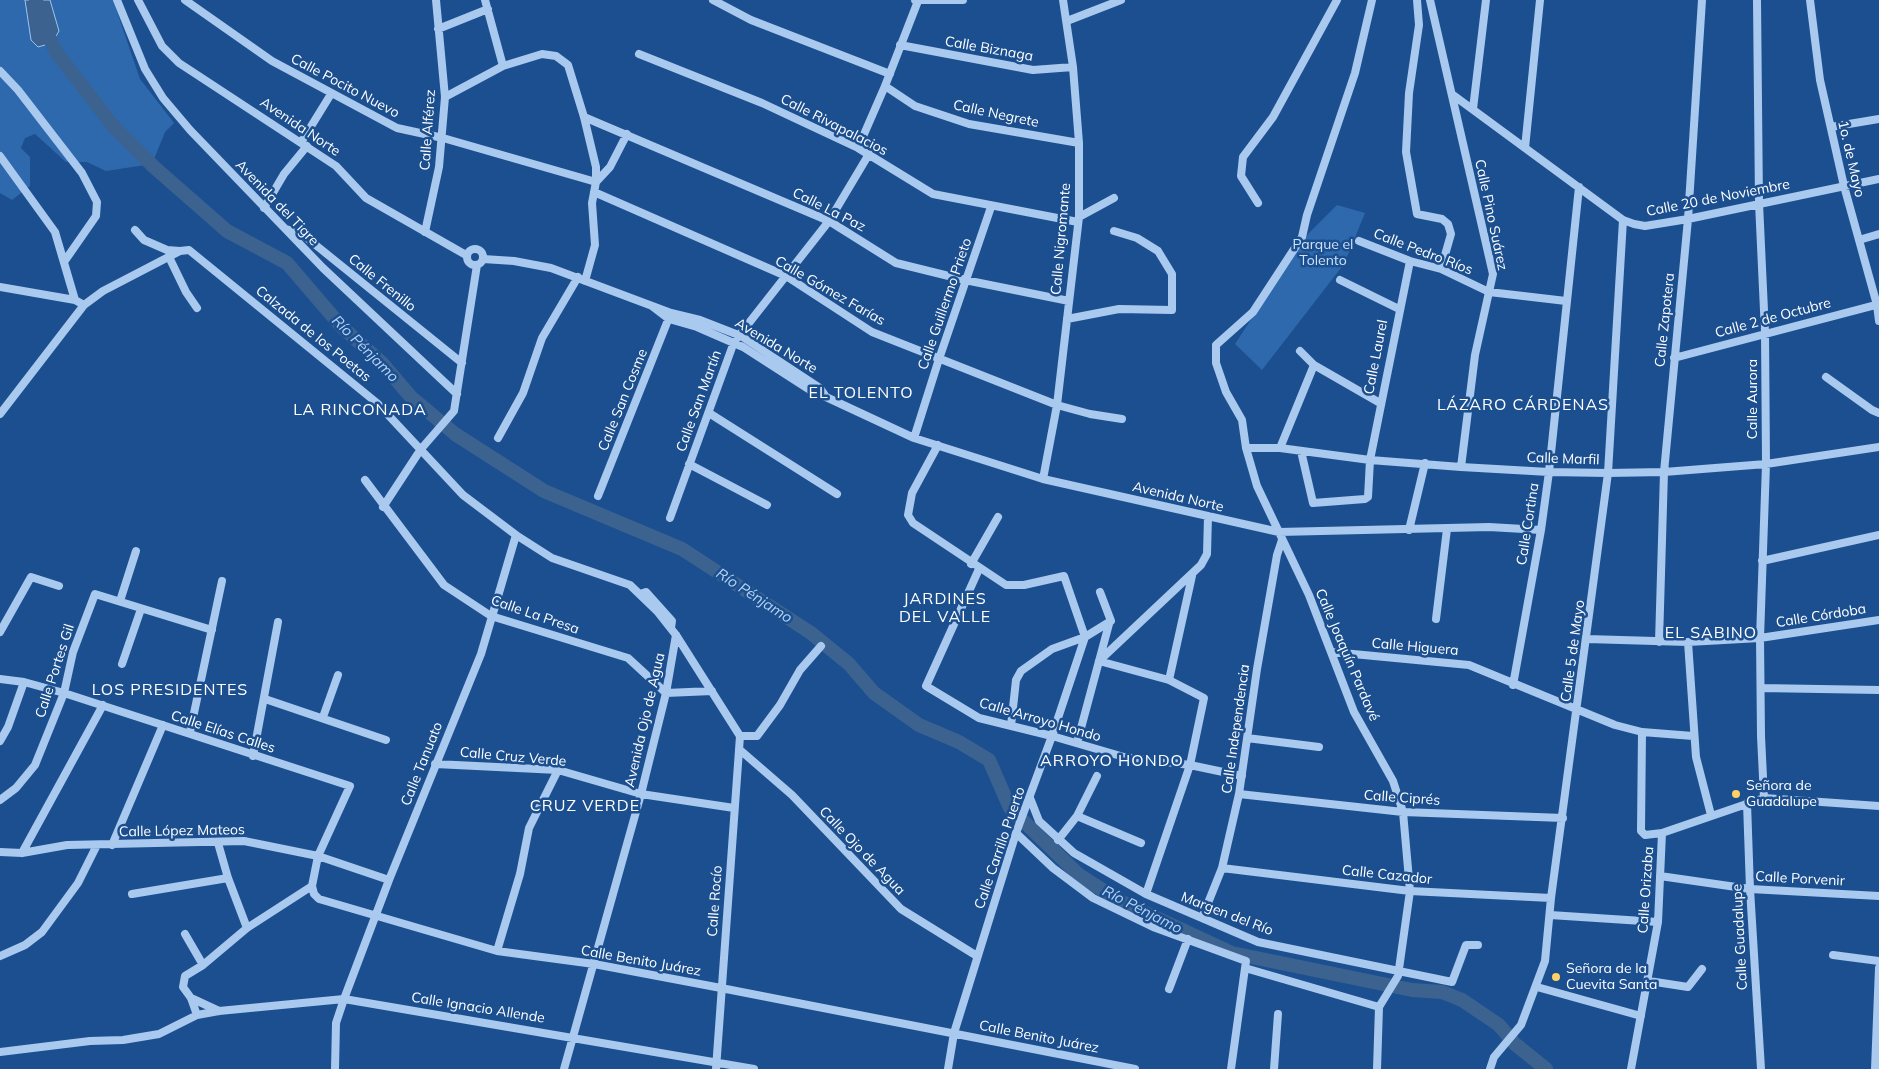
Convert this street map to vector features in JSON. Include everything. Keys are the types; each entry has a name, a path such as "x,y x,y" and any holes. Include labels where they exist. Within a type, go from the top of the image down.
{"street":[{"name":"Avenida del Tigre","path":"118,0 145,69 162,98 264,208 323,268 457,394"},
{"name":"Avenida Norte","path":"138,0 162,46 179,62 336,166 366,198 466,255"},
{"name":"Calle Pocito Nuevo","path":"185,0 272,61 397,128 442,138 596,182"},
{"name":"Calle Alférez","path":"425,232 439,166 445,97 436,0"},
{"path":"485,0 503,66"},
{"path":"713,0 751,20 890,74"},
{"path":"858,148 890,74 915,0 963,0"},
{"name":"Calle Nigromante","path":"1042,479 1057,404 1078,220 1079,143 1073,67 1063,0"},
{"path":"1067,21 1121,0"},
{"path":"1258,203 1241,176 1243,157 1273,117 1337,0"},
{"name":"Calle Joaquín Pardavé","path":"1372,0 1355,73 1307,215 1302,237 1254,312 1216,345 1216,363 1226,392 1242,420 1246,448 1257,486 1309,595 1354,712 1393,781 1403,812 1410,891 1398,974 1378,1007"},
{"path":"1417,0 1419,25 1409,93 1406,152 1417,214 1442,219 1448,224 1451,234 1441,270"},
{"name":"Calle Pino Suárez","path":"1430,0 1492,274 1475,355 1462,467"},
{"path":"1473,109 1486,0"},
{"path":"1525,148 1540,0"},
{"name":"Calle Zapotera","path":"1659,642 1664,472 1688,219 1702,0"},
{"name":"Calle Aurora","path":"1757,0 1759,202 1765,332 1766,464 1760,638 1764,798"},
{"name":"1o. de Mayo","path":"1810,0 1820,80 1844,186 1878,304 1879,321"},
{"path":"438,29 488,9"},
{"name":"Calle Biznaga","path":"900,45 1033,70 1073,67"},
{"path":"445,97 503,66 542,54 556,56 568,65 584,116 596,166 596,182 592,203 595,245 581,279 542,338 523,393 498,438"},
{"name":"Calle Rivapalacios","path":"639,54 762,103 858,148 933,194 991,207 1078,220"},
{"path":"0,71 18,90 82,173 97,202 96,216 64,262"},
{"name":"Calle Negrete","path":"885,86 915,106 969,124 1079,143"},
{"path":"264,208 304,144 331,94"},
{"name":"Calle 20 de Noviembre","path":"1453,96 1623,220 1645,226 1688,219 1759,202 1879,179"},
{"name":"Calle La Paz","path":"584,116 829,221 896,263 965,280 1069,301"},
{"path":"1831,127 1879,119"},
{"path":"596,182 610,167 627,134"},
{"name":"Calle San Martín","path":"670,518 734,342 741,336 829,221 869,154"},
{"path":"0,156 55,232 75,300"},
{"name":"Calle Cortina","path":"1513,684 1541,530 1549,472 1579,187"},
{"name":"Calle Gómez Farías","path":"594,192 786,276 872,332 1057,404 1090,414 1122,420"},
{"path":"1078,220 1114,198"},
{"name":"Calle Guillermo Prieto","path":"914,438 965,280 991,207"},
{"name":"Calle 5 de Mayo","path":"1490,1069 1494,1057 1521,1025 1537,987 1545,961 1551,898 1578,709 1608,473 1623,220"},
{"name":"Calle Frenillo","path":"284,228 302,234 462,363"},
{"name":"Calzada de los Poetas","path":"135,230 144,240 167,250 189,250 197,256 377,402 463,494 516,535 552,558 630,585 671,628 740,736"},
{"path":"1067,319 1119,309 1172,310 1172,274 1158,251 1137,238 1114,231"},
{"path":"1859,240 1879,234"},
{"name":"Calle Pedro Ríos","path":"1359,241 1410,261 1441,270 1489,292 1566,301"},
{"path":"383,507 421,449 454,411 477,265 483,259 482,253 475,249 471,250 466,255 467,261 470,264 477,265"},
{"path":"0,414 84,305 103,291 180,251"},
{"path":"169,257 186,292 198,308"},
{"name":"Avenida Norte","path":"483,259 514,261 551,268 652,306 670,316 734,342 816,394 914,438 1042,479 1279,532 1489,527 1541,530"},
{"name":"Calle Laurel","path":"1301,451 1313,503 1365,499 1368,497 1370,460 1380,403 1410,261"},
{"path":"1340,280 1399,309"},
{"path":"0,287 75,300 84,305"},
{"name":"Calle 2 de Octubre","path":"1674,358 1765,332 1878,304"},
{"name":"Avenida Norte","path":"670,316 700,320 741,336 820,388 826,397"},
{"name":"Calle San Cosme","path":"598,496 670,316"},
{"path":"1300,351 1314,365 1380,403"},
{"path":"1280,448 1314,365"},
{"path":"1826,377 1879,413"},
{"path":"709,413 837,494"},
{"path":"938,446 912,492 908,515 912,523 971,564 1006,585 1024,585 1064,576 1084,637"},
{"name":"Calle Marfil","path":"1246,448 1280,448 1370,460 1462,467 1608,473 1664,472 1766,464 1879,447"},
{"path":"1408,530 1425,463"},
{"path":"690,464 767,505"},
{"name":"Calle La Presa","path":"365,480 383,507 444,585 491,616 628,658 666,693"},
{"path":"1099,660 1202,565 1207,554 1208,516"},
{"path":"971,564 998,517"},
{"path":"1436,619 1447,529"},
{"name":"Calle Tanuato","path":"335,1069 336,1023 344,999 435,764 481,654 516,535"},
{"path":"1762,561 1879,535"},
{"name":"Calle Independencia","path":"1202,918 1222,868 1239,794 1276,555 1282,540"},
{"path":"136,551 120,601 212,630"},
{"name":"Calle Arroyo Hondo","path":"979,569 926,686 979,718 1052,736 1124,758 1190,765 1242,776"},
{"path":"1169,680 1192,576"},
{"path":"0,632 2,624 31,577 59,586"},
{"path":"190,732 222,581"},
{"path":"1077,743 1110,622 1100,592"},
{"name":"Calle Portes Gil","path":"0,800 16,788 34,765 64,693 73,652 95,594 120,601"},
{"path":"122,664 141,609"},
{"name":"Calle Córdoba","path":"1587,639 1688,642 1760,638 1879,620"},
{"path":"253,756 265,700 278,622"},
{"path":"1011,726 1016,680 1021,671 1052,649 1084,637 1110,622"},
{"name":"Avenida Ojo de Agua","path":"564,1069 641,794 666,693 676,635"},
{"name":"Calle Carrillo Puerto","path":"948,1069 954,1033 1016,832 1029,802 1084,637"},
{"path":"1688,642 1693,736 1696,757 1711,815"},
{"path":"740,736 757,736 780,705 800,670 821,646"},
{"name":"Calle Higuera","path":"1332,652 1469,664 1615,725 1642,732 1693,736"},
{"path":"1099,660 1169,680 1204,698 1190,765 1146,894"},
{"path":"323,717 338,675"},
{"name":"Calle Elías Calles","path":"0,679 24,682 64,693 162,725 190,732 253,756 350,786 318,856"},
{"path":"0,740 8,727 24,682"},
{"path":"1761,688 1879,690"},
{"path":"666,693 712,691"},
{"path":"265,700 323,717 386,740"},
{"path":"22,853 103,705"},
{"path":"112,845 162,725"},
{"name":"Calle Orizaba","path":"1631,1069 1649,981 1658,922 1662,833 1645,835 1641,831 1642,732"},
{"name":"Calle Rocío","path":"716,1066 740,736"},
{"path":"1247,738 1319,747"},
{"name":"Calle Ojo de Agua","path":"740,750 792,796 902,910 977,956"},
{"name":"Calle Cruz Verde","path":"435,764 558,770 641,794 734,808"},
{"path":"497,951 520,874 529,828 558,770"},
{"path":"1058,840 1077,816 1097,776"},
{"name":"Calle Ciprés","path":"1239,794 1403,812 1563,818"},
{"path":"1662,833 1764,798 1879,806"},
{"name":"Margen del Río","path":"1029,802 1040,821 1074,853 1146,894 1258,942 1398,974 1452,982 1466,945 1478,945"},
{"name":"Calle Guadalupe","path":"1747,803 1750,889 1761,1069"},
{"path":"1077,816 1141,843"},
{"path":"1016,832 1053,868 1093,898 1245,964 1378,1007 1377,1069"},
{"name":"Calle López Mateos","path":"0,852 22,853 68,845 218,843 244,840 318,856 389,880"},
{"path":"218,843 228,878 247,928"},
{"path":"0,956 25,945 42,932 78,883 97,845"},
{"path":"197,1016 191,998 183,987 185,976 203,965 247,928 312,886 318,856"},
{"name":"Calle Cazador","path":"1222,868 1410,891 1551,898"},
{"name":"Calle Porvenir","path":"1660,876 1750,889 1879,896"},
{"path":"132,894 228,878"},
{"name":"Calle Benito Juárez","path":"312,886 314,894 319,899 497,951 594,964 1135,1069"},
{"path":"1550,915 1658,922"},
{"path":"185,934 203,965"},
{"path":"1169,989 1188,939"},
{"path":"1833,955 1879,961"},
{"path":"1231,1069 1245,964"},
{"path":"1874,1069 1879,968"},
{"path":"1649,981 1688,987 1702,969"},
{"path":"1537,987 1641,1016"},
{"path":"191,998 219,1011"},
{"name":"Calle Ignacio Allende","path":"0,1052 90,1040 123,1040 158,1034 197,1016 219,1011 344,999 573,1037 716,1066 754,1069"},
{"path":"1274,1069 1278,1014"}],"green space":[{"path":"0,0 113,0 140,79 174,123 165,132 152,164 106,171 87,162 66,162 35,134 25,138 21,148 30,157 30,186 12,200 0,193"},
{"name":"Parque el Tolento","path":"1337,205 1365,213 1344,264 1262,370 1235,344 1305,237"}],"shaded area":[{"path":"25,0 50,0 59,31 52,43 38,47 31,40"}],"waterway":[{"name":"Río Pénjamo","path":"36,0 39,15 56,52 114,127 154,167 227,231 287,263 341,326 382,363 411,397 455,434 544,491 682,549 811,633 849,664 874,693 919,725 959,742 989,760 1010,808 1079,875 1118,900 1232,953 1412,990 1442,992 1462,1000 1499,1025 1515,1044 1546,1069"}],"place":[{"name":"Señora de Guadalupe","path":"1736,794"},
{"name":"Señora de la Cuevita Santa","path":"1556,977"}],"district":[{"name":"EL TOLENTO","path":"861,393"},
{"name":"LÁZARO CÁRDENAS","path":"1523,405"},
{"name":"LA RINCONADA","path":"360,410"},
{"name":"JARDINES DEL VALLE","path":"945,608"},
{"name":"EL SABINO","path":"1711,633"},
{"name":"LOS PRESIDENTES","path":"170,690"},
{"name":"ARROYO HONDO","path":"1112,761"},
{"name":"CRUZ VERDE","path":"585,806"}]}
